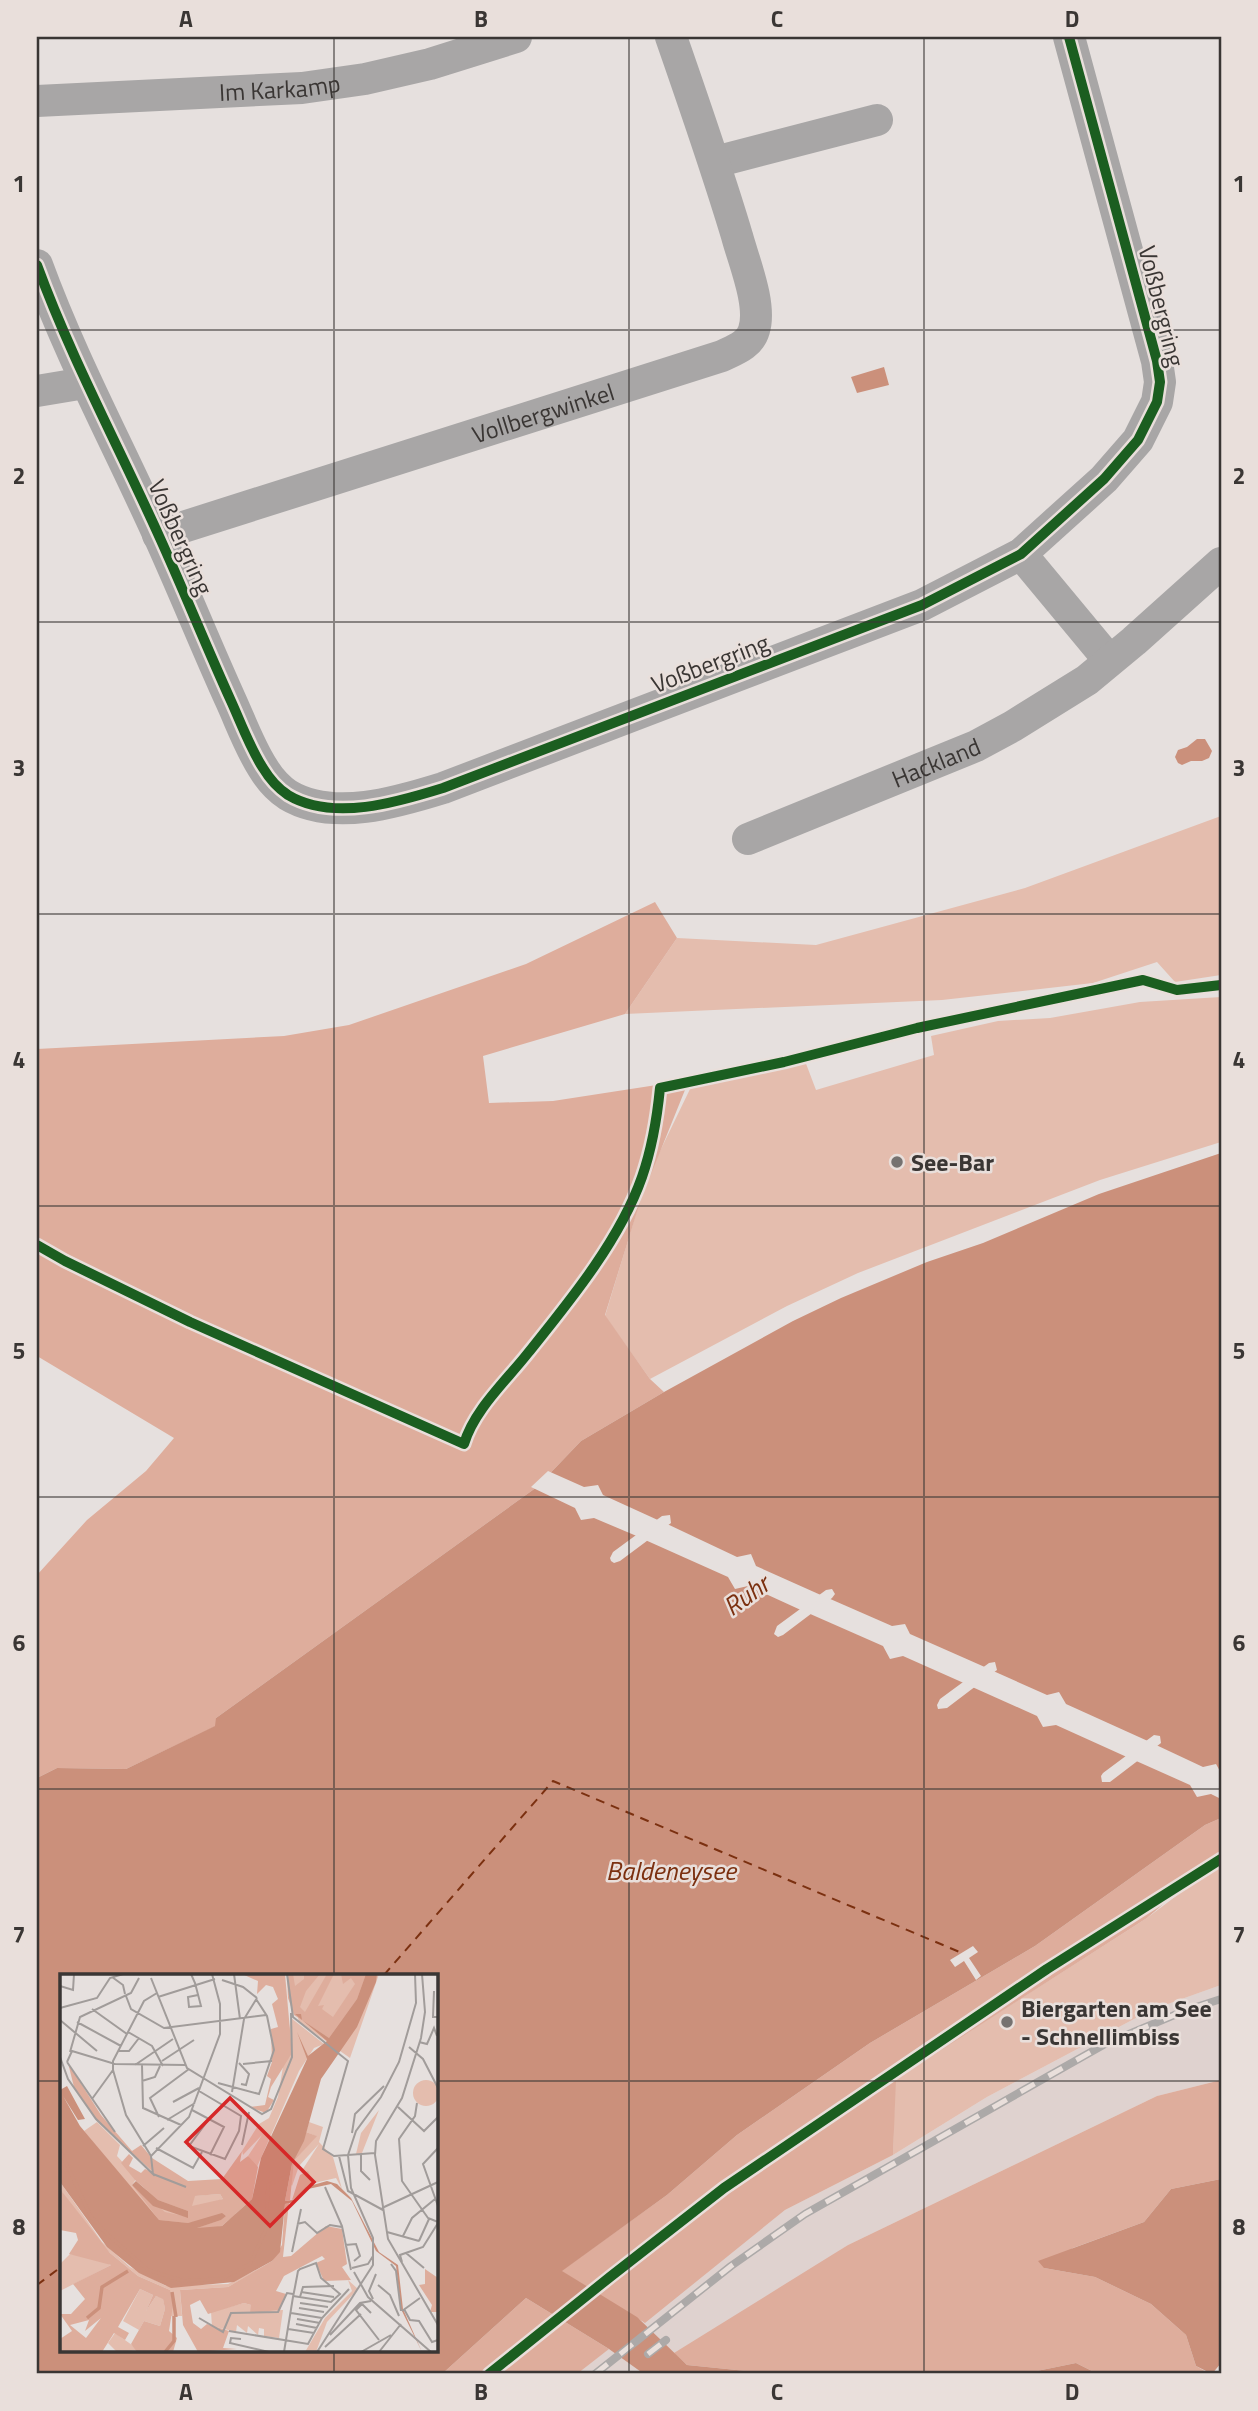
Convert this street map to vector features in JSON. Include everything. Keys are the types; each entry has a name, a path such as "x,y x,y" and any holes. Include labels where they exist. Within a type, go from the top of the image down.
{"street":[{"name":"Im Karkamp","path":"37,101 302,88 365,79 430,64 516,37"},
{"name":"Vollbergwinkel","path":"158,535 722,356 743,346 754,332 756,314 750,283 715,162 671,37"},
{"name":"Voßbergring","path":"85,383 158,535 263,768 287,794 319,807 370,806 402,801 443,788 922,605 1021,554 1123,460 1151,418 1160,382 1142,304 1069,37"},
{"path":"715,162 877,120"},
{"path":"37,265 46,316 85,383 37,391"},
{"path":"1021,554 1110,660"},
{"name":"Hackland","path":"748,839 976,746 1057,699 1087,680 1221,563"}],"shaded area":[{"path":"1221,816 1221,975 1175,982 1157,962 1093,983 942,1000 625,1014 677,938 816,945 1025,888"},
{"path":"655,902 677,938 625,1014 483,1056 489,1103 553,1101 689,1080 641,1199 605,1315 650,1379 664,1392 581,1441 537,1487 216,1718 216,1726 126,1769 57,1768 37,1778 37,1575 87,1520 146,1471 174,1438 37,1356 37,1049 284,1036 349,1025 526,964"},
{"path":"1221,997 1221,1142 1100,1180 858,1273 787,1306 650,1379 605,1316 647,1178 691,1087 805,1061 816,1090 934,1055 931,1036 998,1021 1050,1018 1140,1002"},
{"path":"1221,1818 1221,1855 1147,1918 896,2079 893,2155 785,2210 645,2323 561,2271 667,2195 737,2135 870,2043 1035,1946 1205,1825"},
{"path":"1221,1862 1221,1985 1151,2010 987,2097 893,2155 895,2079 1147,1918"},
{"path":"1221,1985 1221,2080 1157,2096 848,2245 679,2357 671,2350 647,2374 577,2374 785,2210 893,2155 987,2097 1151,2010"},
{"path":"1221,2080 1221,2179 1171,2189 1144,2222 1073,2248 1044,2268 1095,2277 1151,2304 1186,2335 1196,2366 1210,2374 1098,2374 1076,2363 1022,2374 767,2373 687,2365 674,2353 848,2245 1157,2096"},
{"path":"526,2298 609,2349 577,2374 442,2374"}],"water":[{"path":"884,367 889,385 857,393 851,377"},
{"path":"1197,739 1205,739 1212,751 1209,758 1182,765 1178,763 1175,757 1178,750"},
{"name":"Baldeneysee","path":"1221,1153 1221,1818 1205,1825 1035,1946 870,2043 737,2135 667,2195 562,2271 637,2317 687,2365 767,2373 925,2374 644,2374 526,2298 442,2374 37,2374 37,1778 57,1768 126,1769 215,1726 216,1718 537,1487 581,1441 793,1321 927,1262 983,1243 1099,1194","holes":["670,1515 671,1523 620,1561 611,1561 613,1552 662,1516","832,1589 835,1594 832,1598 783,1635 778,1637 774,1634 777,1626 826,1590","995,1662 997,1670 947,1708 938,1709 940,1699 989,1663","1154,1735 1160,1736 1161,1743 1110,1782 1102,1782 1103,1773"]},
{"path":"1221,2179 1221,2363 1212,2374 1196,2366 1186,2335 1151,2304 1095,2277 1044,2268 1038,2261 1144,2222 1171,2189"},
{"path":"1076,2363 1098,2374 1022,2374"}],"pier":[{"path":"548,1471 584,1487 598,1485 603,1495 660,1521 639,1537 594,1518 581,1520 575,1508 531,1487"},
{"path":"665,1523 737,1557 751,1554 756,1566 823,1596 803,1611 748,1586 735,1589 728,1577 643,1539"},
{"path":"828,1598 892,1626 905,1624 910,1634 987,1668 966,1684 903,1656 890,1659 883,1646 808,1613"},
{"path":"991,1670 1047,1695 1059,1692 1066,1704 1150,1742 1129,1758 1056,1725 1043,1727 1037,1716 970,1686"},
{"path":"1154,1744 1203,1767 1216,1764 1221,1773 1221,1799 1211,1794 1197,1797 1190,1785 1134,1760"},
{"path":"973,1946 978,1952 969,1958 981,1976 976,1980 964,1961 955,1967 950,1960"}],"ferry route":[{"path":"385,1974 553,1781 962,1953"},
{"path":"37,2285 60,2268"}],"railway":[{"path":"595,2374 731,2266 805,2214 1105,2044 1184,2011 1221,1999"},
{"path":"648,2354 666,2340"}],"cycle path":[{"path":"37,265 80,368 265,772 288,795 325,807 366,807 406,799 443,788 922,605 1021,554 1104,479 1138,440 1157,402 1160,382 1157,361 1069,37"},
{"path":"37,1245 190,1322 464,1444 475,1419 491,1396 576,1292 621,1224 646,1166 660,1088 784,1062 917,1028 1143,980 1177,990 1221,985"},
{"path":"489,2374 724,2188 1047,1969 1221,1859"}],"place":[{"name":"See-Bar","path":"897,1162"},
{"name":"Biergarten am See - Schnellimbiss","path":"1007,2022"}],"water label":[{"name":"Ruhr","path":"746,1595"}]}
